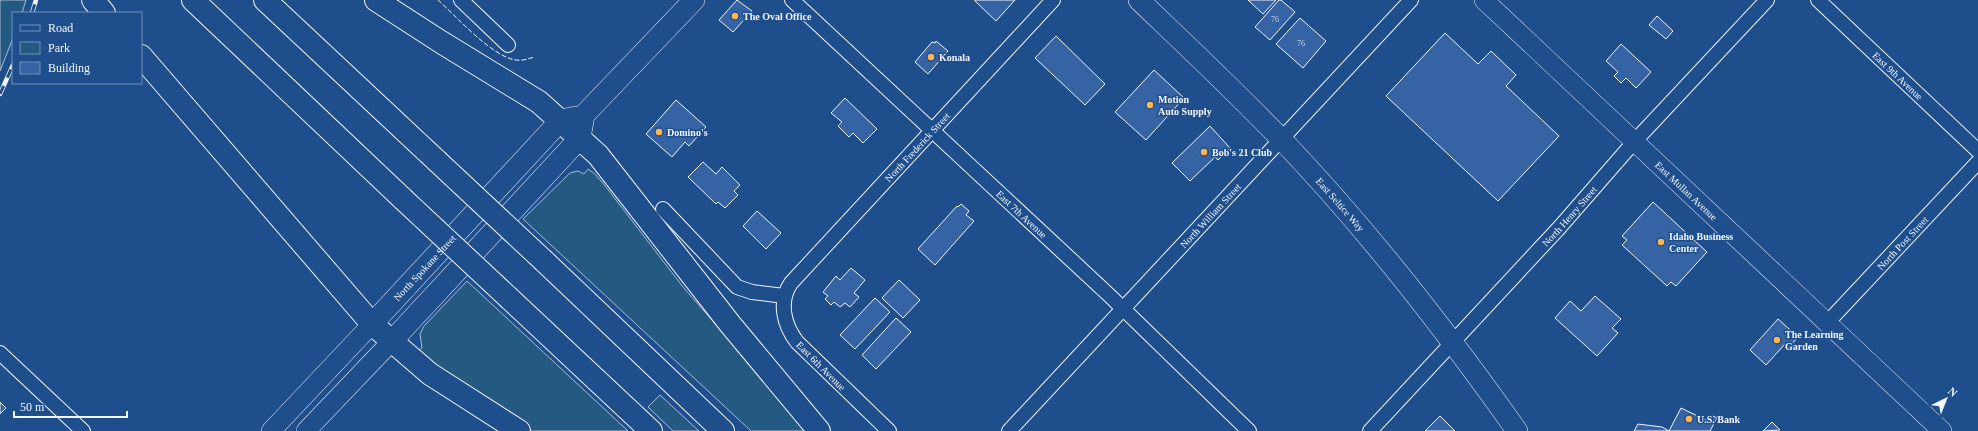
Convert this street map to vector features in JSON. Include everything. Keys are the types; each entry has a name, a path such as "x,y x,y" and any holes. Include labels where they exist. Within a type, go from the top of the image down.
{"highway":[{"path":"193,0 651,431"},
{"path":"265,0 723,431"},
{"path":"376,0 539,102 561,120 598,155 730,324 819,431"},
{"path":"142,57 372,324 391,342 430,374 518,431"}],"main road":[{"path":"391,342 580,138 584,115 694,0"},
{"name":"East Seltice Way","path":"1139,0 1282,140 1376,246 1452,342 1517,431"},
{"path":"561,120 584,115"},
{"name":"North Spokane Street","path":"372,324 561,120"}],"street":[{"path":"461,0 508,45"},
{"name":"East 7th Avenue","path":"792,0 1123,309 1249,431"},
{"name":"North Frederick Street","path":"784,296 791,283 1053,0"},
{"name":"North William Street","path":"1009,431 1411,0"},
{"name":"East Mullan Avenue","path":"1484,0 1942,431"},
{"name":"North Henry Street","path":"1370,431 1558,228 1634,142 1767,0"},
{"name":"East 9th Avenue","path":"1818,0 1978,151"},
{"name":"North Post Street","path":"1827,323 1978,162"},
{"path":"663,209 737,287 752,292 784,296"},
{"name":"East 6th Avenue","path":"784,296 787,325 797,342 889,431"},
{"name":"North Spokane Street","path":"271,431 372,324"},
{"path":"306,431 391,342"},
{"path":"0,353 83,431"}],"green space":[{"path":"0,0 26,0 22,12 12,12 12,41 0,71"},
{"path":"588,169 595,174 606,187 683,287 809,431 751,431 523,219 570,173 578,171 584,174"},
{"path":"467,281 628,431 531,431 416,352 422,348 420,334 424,326"},
{"path":"660,395 699,431 673,431 648,407"}],"building":[{"name":"The Oval Office","path":"737,0 752,11 733,32 719,20"},
{"path":"974,0 1015,0 996,21"},
{"path":"1248,0 1276,0 1263,14"},
{"path":"1279,0 1295,12 1270,40 1255,27"},
{"path":"1657,16 1673,31 1666,39 1649,25"},
{"path":"1300,18 1326,41 1303,68 1276,44"},
{"path":"1445,33 1478,64 1491,51 1516,75 1506,86 1559,136 1498,201 1386,96"},
{"path":"1056,36 1105,84 1085,105 1035,58"},
{"name":"Konala","path":"936,41 948,51 928,74 915,62 932,42 935,43"},
{"path":"1621,44 1651,72 1636,88 1626,78 1621,83 1614,76 1618,72 1606,61"},
{"name":"Motion Auto Supply","path":"1154,70 1184,98 1146,140 1115,112"},
{"path":"845,98 877,129 863,143 853,133 849,137 838,126 842,122 831,113"},
{"path":"676,100 706,127 689,146 685,142 672,157 646,134"},
{"name":"Bob's 21 Club","path":"1210,126 1230,148 1218,160 1215,157 1190,181 1172,163"},
{"path":"703,162 716,174 722,167 740,185 734,191 738,195 725,208 718,202 716,204 688,177"},
{"name":"Idaho Business Center","path":"1653,202 1707,252 1676,286 1671,282 1667,286 1622,245 1627,240 1622,236"},
{"path":"961,204 969,211 966,215 974,221 935,265 918,249 957,206 958,207"},
{"path":"757,211 781,233 766,249 743,226"},
{"path":"851,268 865,280 854,293 859,297 850,307 845,303 840,307 834,302 831,305 825,299 828,296 823,292 836,276 840,280"},
{"path":"899,280 920,300 903,318 882,298"},
{"path":"1595,296 1621,319 1612,328 1618,333 1597,356 1555,318 1570,301 1581,311"},
{"path":"875,298 890,312 855,349 840,335"},
{"path":"896,318 911,332 876,369 862,355"},
{"name":"The Learning Garden","path":"1778,319 1798,337 1789,347 1785,344 1766,365 1750,350"},
{"path":"0,402 6,408 0,414"},
{"name":"U.S. Bank","path":"1681,408 1706,420 1713,416 1717,418 1710,431 1669,431"},
{"path":"1440,416 1455,431 1425,431"},
{"path":"1772,422 1780,430 1763,431"},
{"path":"1638,424 1662,427 1669,431 1634,431"}],"railway":[{"path":"32,12 36,0"},
{"path":"0,94 12,67"}],"fence":[{"path":"438,0 475,35 496,52 516,60 534,57"}],"place":[{"name":"The Oval Office","path":"735,16"},
{"name":"Konala","path":"931,57"},
{"name":"Motion Auto Supply","path":"1150,105"},
{"name":"Domino's","path":"659,132"},
{"name":"Bob's 21 Club","path":"1204,152"},
{"name":"Idaho Business Center","path":"1661,242"},
{"name":"The Learning Garden","path":"1777,340"},
{"name":"U.S. Bank","path":"1689,419"}]}
